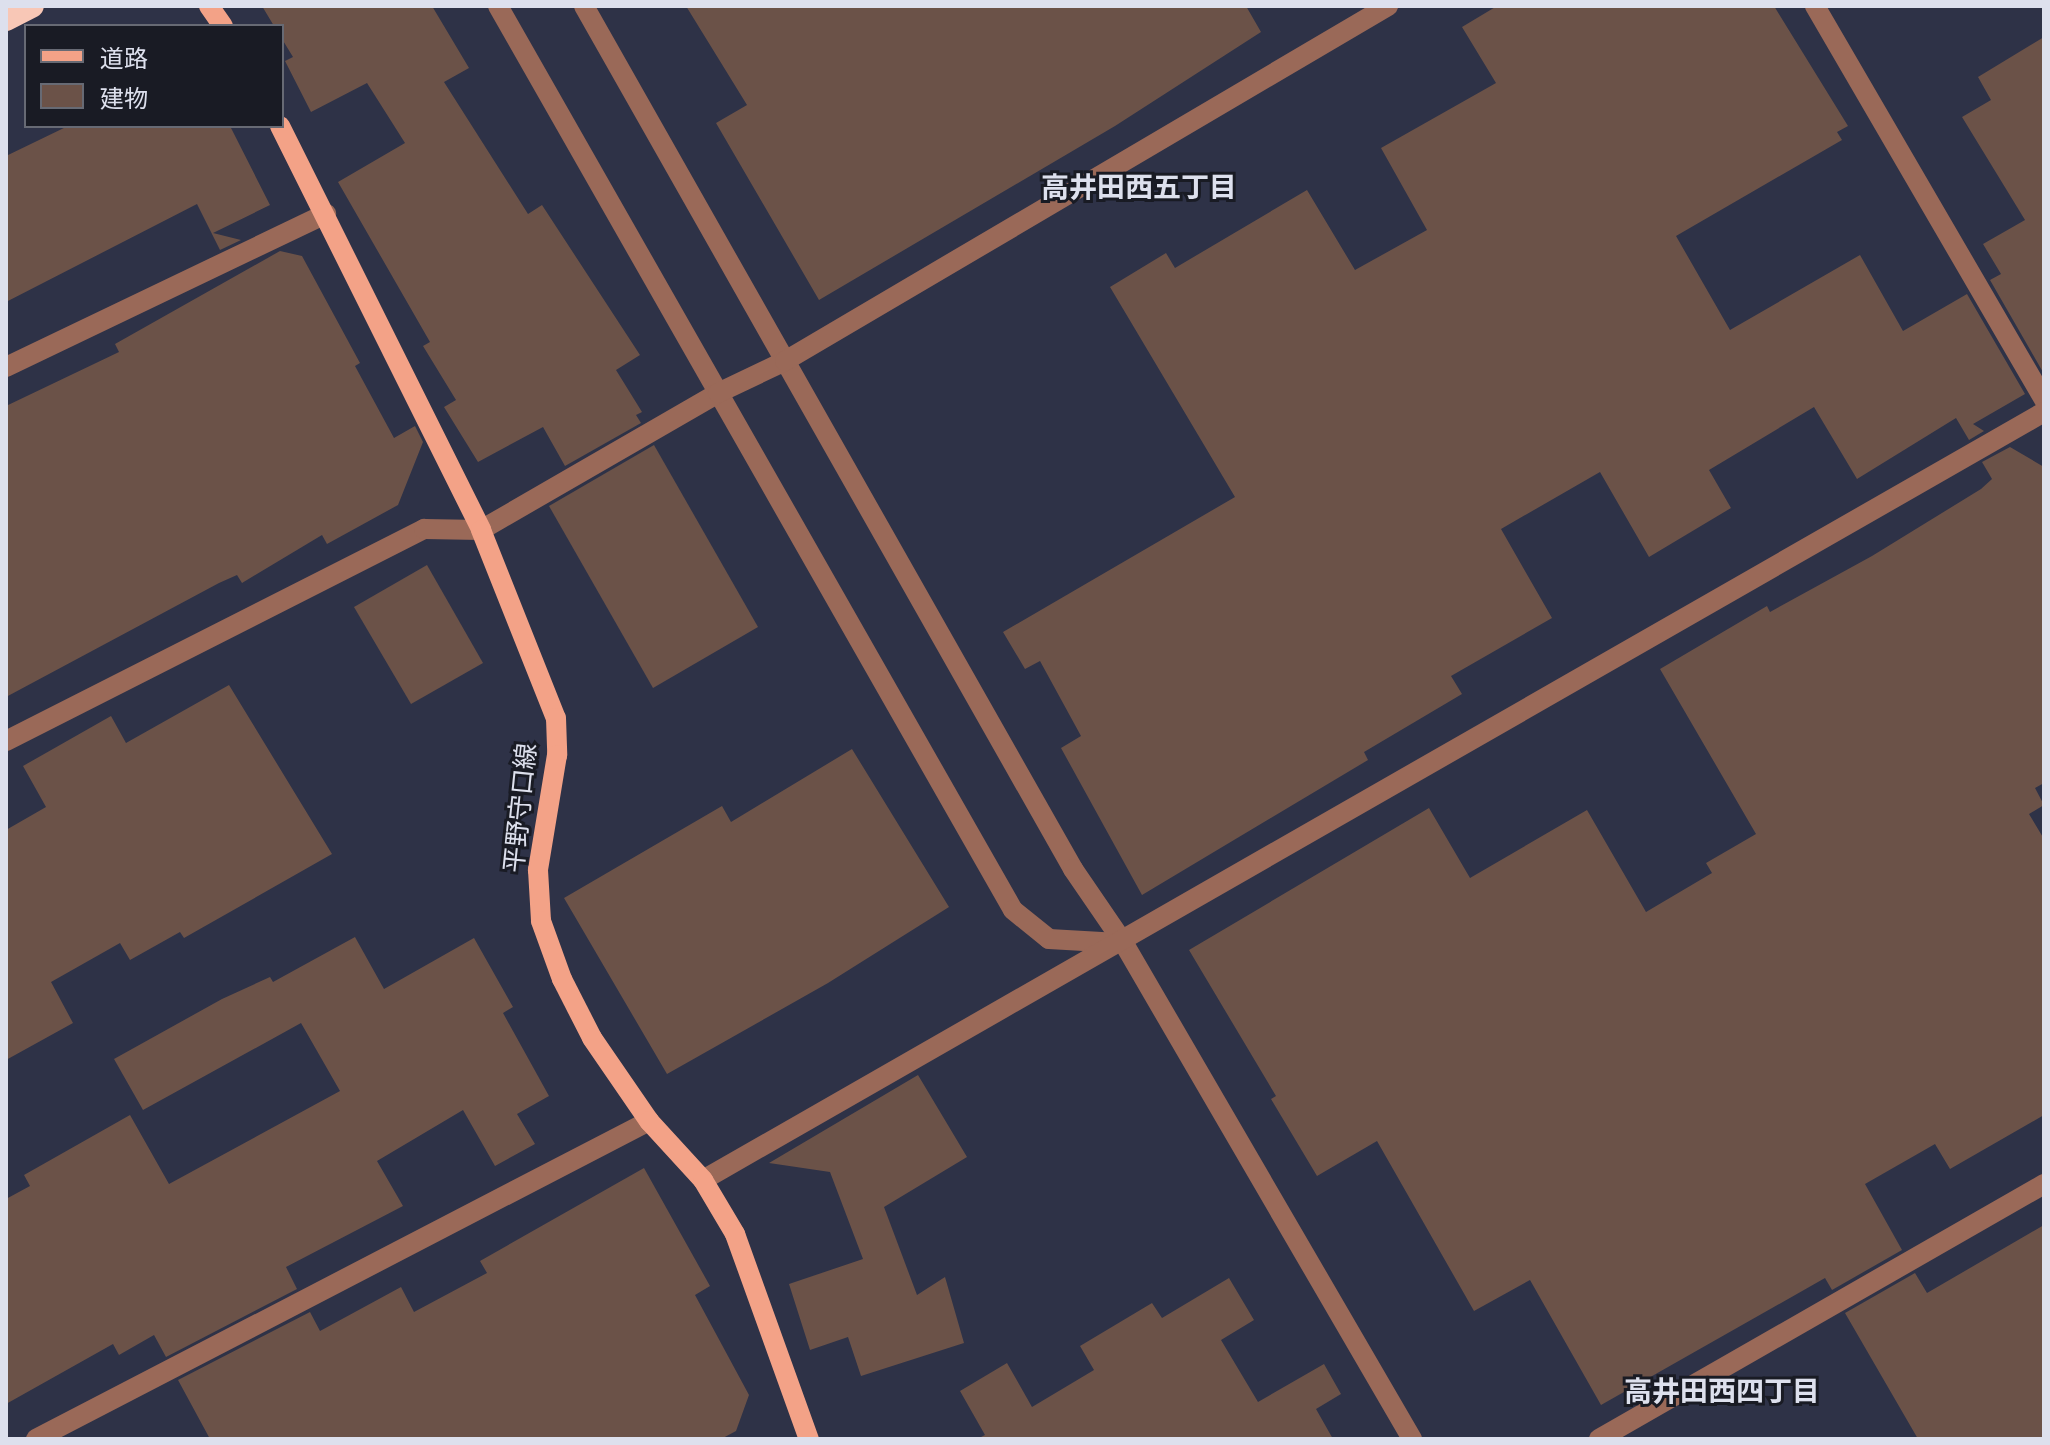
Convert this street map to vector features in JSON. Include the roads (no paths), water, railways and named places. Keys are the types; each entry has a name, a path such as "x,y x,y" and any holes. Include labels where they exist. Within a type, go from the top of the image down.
{"highway":[{"path":"6,19 32,6"}],"main road":[{"path":"209,6 222,24"},
{"name":"平野守口線","path":"281,128 481,530 556,718 557,755 538,870 541,921 562,979 592,1038 649,1121 703,1180 735,1234 809,1439"}],"street":[{"path":"498,6 1013,910 1049,939 1084,945 1123,942"},
{"path":"584,6 1073,869 1123,942 1412,1439"},
{"path":"6,741 424,529 481,530 718,393 785,361 1388,6"},
{"path":"1815,6 2044,400"},
{"path":"6,367 326,214"},
{"path":"703,1180 2044,412"},
{"path":"36,1439 649,1121"},
{"path":"1599,1439 2044,1184"}],"district":[{"name":"高井田西五丁目","path":"1139,189"},
{"name":"高井田西四丁目","path":"1722,1393"}]}
